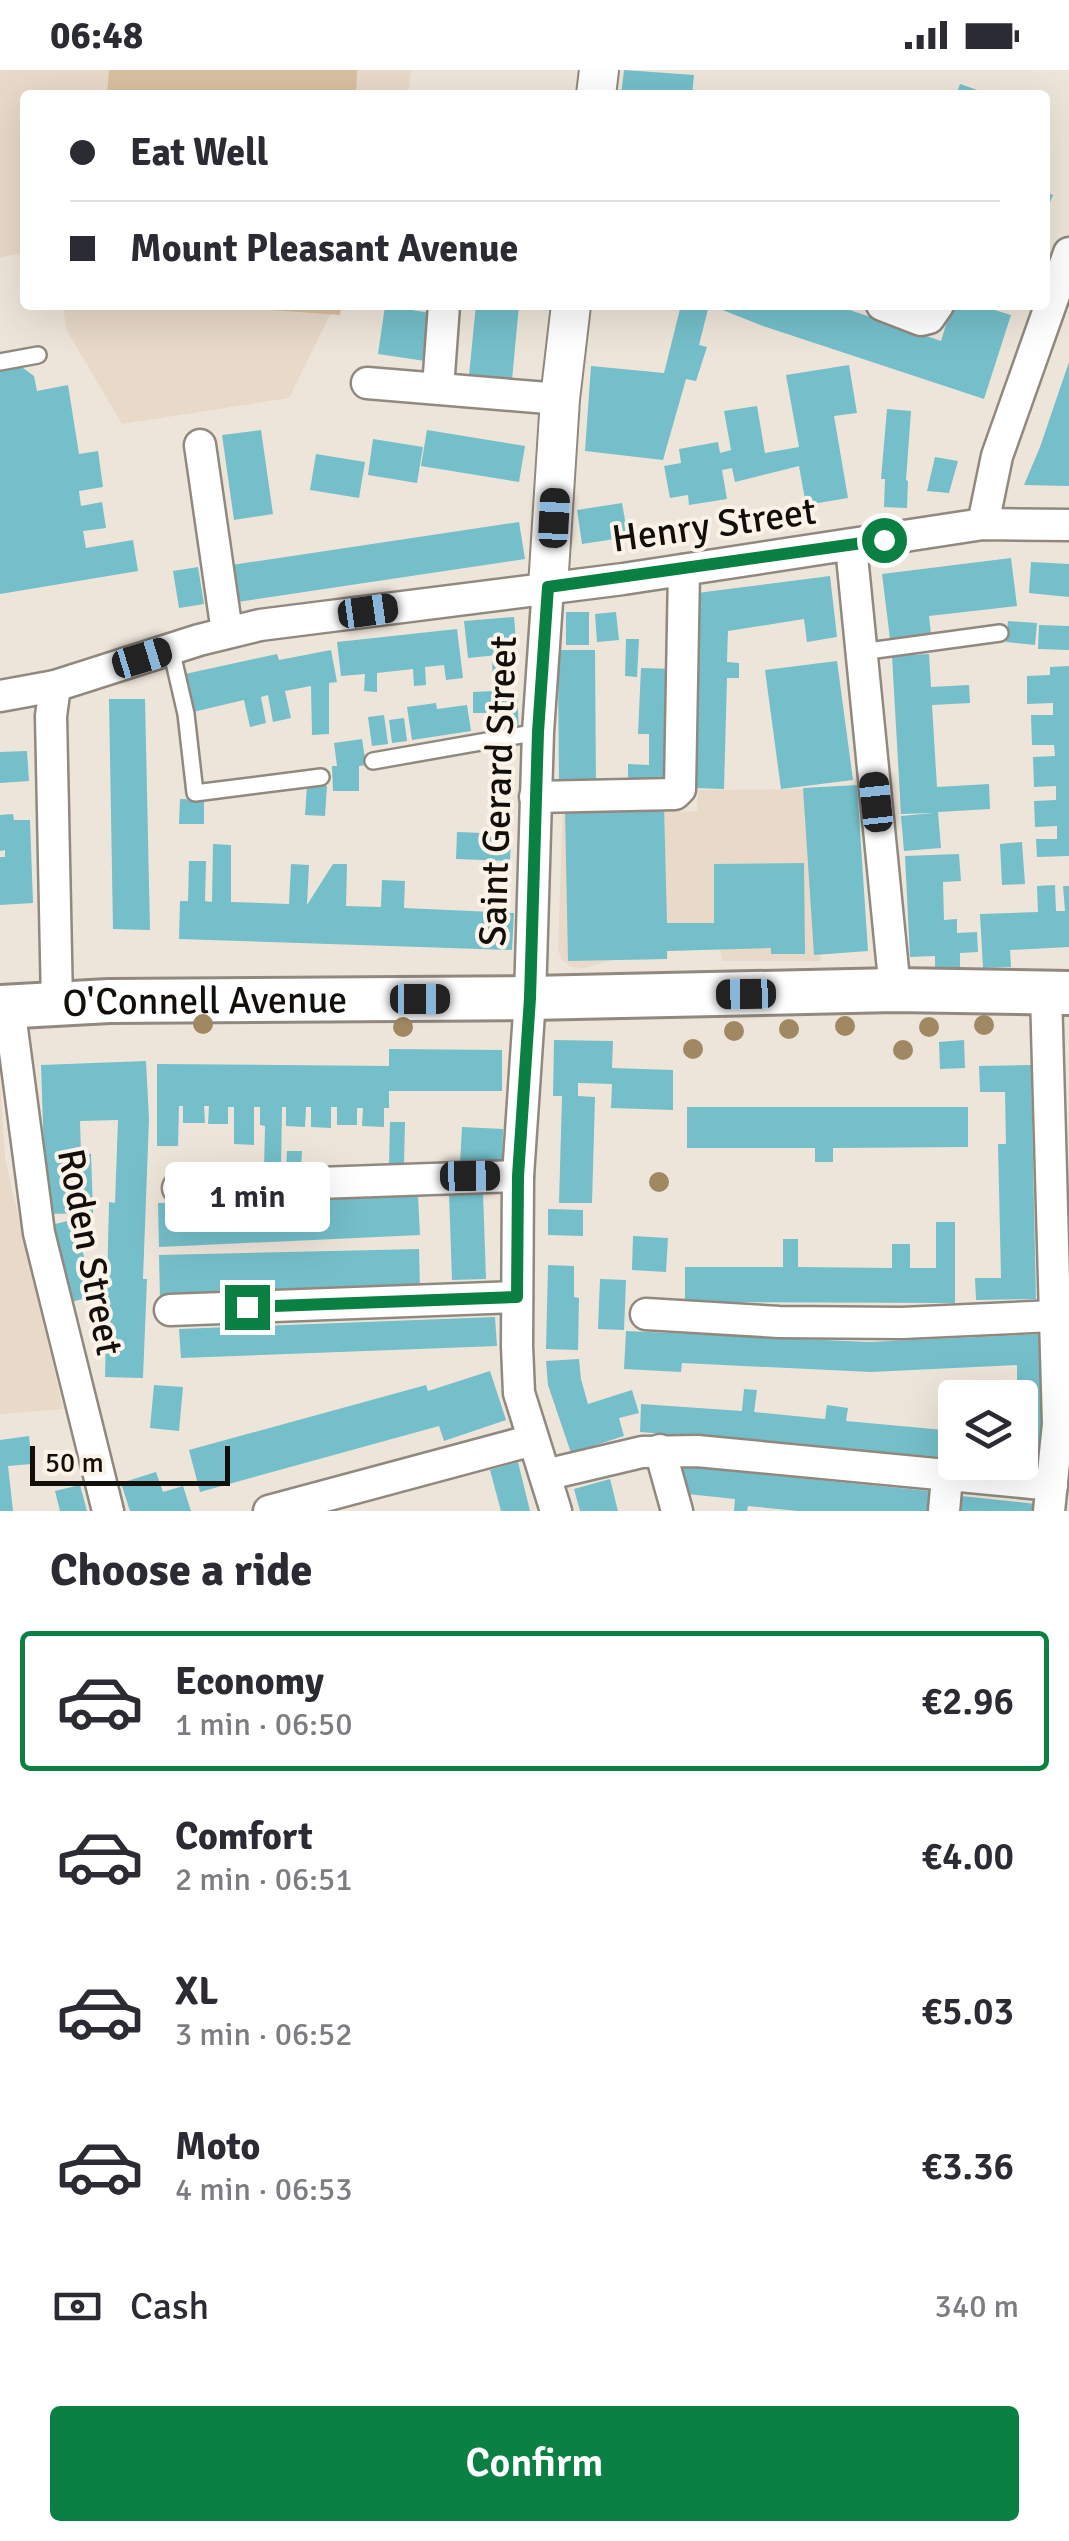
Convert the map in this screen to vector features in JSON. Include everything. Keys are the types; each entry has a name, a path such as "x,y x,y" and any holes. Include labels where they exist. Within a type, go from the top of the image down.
{"main road":[{"name":"O'Connell Avenue","path":"5,1006 895,990 1057,993"}],"street":[{"path":"1050,297 1069,252"},
{"path":"438,388 444,310"},
{"path":"548,587 560,399 570,310"},
{"path":"895,310 921,320 929,318 935,310"},
{"path":"982,524 990,480 1045,310"},
{"path":"366,382 560,399"},
{"path":"200,446 228,632"},
{"name":"Henry Street","path":"0,696 56,686 228,632 684,570 982,524 1069,525"},
{"path":"851,546 895,990"},
{"path":"535,797 675,794 680,790 684,570"},
{"name":"Saint Gerard Street","path":"548,587 518,1176 517,1297 518,1393 556,1511"},
{"path":"56,686 51,716 57,1003"},
{"path":"966,1480 1050,1498 1058,1424 1054,1316 1060,1214 1057,993"},
{"name":"Roden Street","path":"5,1006 39,1233 108,1511"},
{"path":"178,1188 518,1176"},
{"path":"170,1310 517,1297"},
{"path":"646,1314 779,1322 902,1323 1054,1316"},
{"path":"270,1511 532,1440"},
{"path":"660,1450 677,1511"},
{"path":"545,1475 660,1450 938,1475"},
{"path":"944,1511 947,1480"}],"lane":[{"path":"0,362 38,355"},
{"path":"861,652 1000,633"},
{"path":"171,650 186,714 196,793 321,776"},
{"path":"372,761 538,732"}],"shaded area":[{"path":"0,70 411,70 409,90 20,90 20,254 0,257"},
{"path":"109,70 357,70 356,90 107,90"},
{"path":"64,310 333,310 289,398 122,424 66,329"},
{"path":"272,310 340,310 340,315"},
{"path":"804,789 821,961 722,961 720,949 668,951 667,959 613,960 584,968 571,967 561,959 558,949 563,805 678,802 680,812 697,811 698,790"},
{"path":"0,1081 5,1158 63,1409 0,1414"}],"building":[{"path":"624,70 694,75 692,90 622,90"},
{"path":"384,310 431,313 425,361 378,354"},
{"path":"476,310 519,310 512,380 469,375"},
{"path":"680,310 708,310 699,345 707,347 696,381 686,379 663,460 585,451 591,366 664,373"},
{"path":"723,310 850,310 941,341 950,310 994,310 1011,315 984,399"},
{"path":"1069,362 1069,486 1024,485 1040,447"},
{"path":"19,365 34,376 37,391 68,385 79,454 98,451 103,487 79,491 81,506 102,502 106,528 83,531 86,548 133,540 138,571 0,594 0,369"},
{"path":"849,365 857,413 834,416 848,498 806,505 799,466 735,482 732,468 722,470 727,499 689,505 688,495 670,498 664,466 681,463 679,449 718,442 720,453 731,450 724,411 757,406 765,453 799,447 786,375"},
{"path":"887,409 911,411 907,508 884,507 885,479 881,479"},
{"path":"261,430 273,514 234,520 222,435"},
{"path":"427,430 525,446 519,482 421,466"},
{"path":"373,439 423,447 417,483 368,475"},
{"path":"316,454 365,462 359,498 310,490"},
{"path":"935,457 958,461 949,493 927,491"},
{"path":"622,503 628,537 582,544 577,510"},
{"path":"519,522 525,559 231,603 225,566"},
{"path":"1011,558 1017,606 929,616 931,634 890,639 882,574"},
{"path":"1031,562 1069,564 1069,597 1029,593"},
{"path":"198,567 204,604 179,608 173,571"},
{"path":"830,576 837,637 807,642 804,619 728,631 727,662 739,663 739,678 727,678 724,789 694,788 697,593"},
{"path":"566,612 589,612 589,645 566,645"},
{"path":"616,612 619,640 597,642 595,614"},
{"path":"514,617 517,653 468,658 464,621"},
{"path":"1008,621 1037,623 1035,645 1006,642"},
{"path":"1039,625 1069,626 1069,650 1038,649"},
{"path":"457,629 463,678 446,680 444,665 425,667 426,685 414,686 413,669 377,673 377,692 364,691 365,674 341,676 337,642"},
{"path":"626,639 639,639 637,677 625,676"},
{"path":"331,650 337,682 329,683 329,734 312,735 311,686 285,691 291,718 273,722 268,695 261,697 266,723 250,727 244,700 193,712 185,674 277,654 279,660"},
{"path":"558,650 595,650 596,790 559,790"},
{"path":"929,654 931,687 969,685 970,703 932,705 937,787 989,784 990,809 938,812 941,848 904,851 901,816 934,813 901,814 892,656"},
{"path":"492,658 515,658 516,686 493,687"},
{"path":"837,661 853,780 781,789 765,670"},
{"path":"1069,666 1069,856 1037,857 1036,839 1057,839 1057,826 1035,827 1034,801 1056,800 1056,786 1034,787 1033,757 1055,756 1054,745 1032,745 1031,715 1053,715 1053,703 1027,704 1027,676 1050,675 1050,667"},
{"path":"641,668 677,669 670,788 628,787 628,764 649,765 649,734 638,734"},
{"path":"517,690 519,733 487,734 486,713 473,713 473,692"},
{"path":"109,699 145,699 150,930 113,929"},
{"path":"436,703 437,709 467,705 471,731 412,740 407,707"},
{"path":"384,715 388,744 372,746 368,717"},
{"path":"404,718 407,741 392,743 389,720"},
{"path":"362,739 366,765 359,766 359,791 333,791 332,766 337,766 334,743"},
{"path":"27,751 29,781 0,783 0,752"},
{"path":"307,785 327,786 325,816 305,815"},
{"path":"857,785 868,951 814,955 803,788"},
{"path":"180,799 204,800 204,824 179,824"},
{"path":"664,806 667,923 714,923 714,864 804,863 805,954 771,954 771,948 667,951 667,959 568,961 565,808"},
{"path":"13,814 14,820 30,820 33,903 0,905 0,857 5,857 5,850 0,851 0,815"},
{"path":"457,832 511,834 510,861 456,859"},
{"path":"1022,842 1025,884 1002,885 1000,844"},
{"path":"213,844 231,845 231,902 289,904 291,864 309,865 307,905 333,864 347,864 346,906 381,907 382,880 405,881 404,908 514,913 512,950 179,939 180,901 188,901 189,861 206,861 205,901 212,902"},
{"path":"959,854 961,881 943,882 944,920 957,919 957,933 977,932 978,952 960,953 960,967 935,968 935,956 910,957 905,856"},
{"path":"1055,885 1056,911 1065,911 1063,886 1069,886 1069,947 1010,950 1011,967 983,968 980,914 1038,912 1037,886"},
{"path":"554,1040 613,1041 612,1068 673,1070 673,1110 611,1108 612,1084 578,1083 578,1096 595,1097 592,1203 559,1203 562,1096 553,1096"},
{"path":"964,1040 965,1068 940,1069 939,1042"},
{"path":"389,1049 502,1050 502,1091 389,1091 384,1127 362,1126 363,1108 357,1108 357,1125 337,1125 337,1107 331,1107 331,1128 311,1127 311,1107 306,1107 305,1127 286,1126 286,1107 282,1107 281,1169 264,1169 265,1126 260,1125 260,1107 254,1107 254,1145 234,1144 234,1107 228,1107 228,1124 208,1124 209,1106 204,1106 205,1123 183,1123 183,1106 179,1106 178,1146 157,1146 157,1064 389,1066"},
{"path":"146,1061 149,1119 143,1378 105,1377 109,1202 115,1203 118,1120 80,1121 81,1154 91,1154 93,1213 46,1214 41,1065"},
{"path":"1031,1065 1036,1299 976,1300 975,1278 1001,1278 998,1144 1006,1144 1005,1092 980,1092 979,1066"},
{"path":"687,1107 968,1107 968,1147 833,1148 833,1162 815,1162 815,1148 687,1148"},
{"path":"390,1122 405,1122 404,1164 389,1164"},
{"path":"462,1127 503,1129 502,1165 460,1164"},
{"path":"287,1151 302,1151 301,1169 286,1169"},
{"path":"483,1192 486,1279 452,1280 449,1193"},
{"path":"418,1196 420,1235 159,1247 158,1203"},
{"path":"548,1209 583,1210 583,1236 548,1235"},
{"path":"84,1217 91,1243 81,1245 94,1296 71,1302 51,1225"},
{"path":"936,1222 955,1222 955,1303 685,1302 685,1267 783,1267 783,1239 798,1239 798,1267 892,1268 892,1244 910,1244 910,1268 936,1268"},
{"path":"633,1236 668,1238 666,1272 632,1270"},
{"path":"419,1249 420,1288 160,1300 159,1255"},
{"path":"548,1265 574,1266 574,1297 579,1298 578,1350 546,1349"},
{"path":"600,1279 626,1280 624,1330 598,1329"},
{"path":"495,1317 497,1346 181,1358 179,1329"},
{"path":"626,1331 869,1342 1044,1334 1044,1467 1038,1466 1038,1380 1017,1380 1017,1365 871,1372 682,1363 681,1372 624,1369"},
{"path":"579,1359 588,1404 632,1390 639,1413 619,1418 624,1436 571,1453 548,1385 546,1361"},
{"path":"490,1371 506,1420 444,1441 439,1426 200,1492 189,1450 426,1385 428,1391"},
{"path":"154,1385 183,1387 179,1431 150,1428"},
{"path":"744,1389 757,1390 754,1412 825,1419 827,1405 848,1408 846,1421 938,1429 938,1457 640,1432 641,1404 742,1411"},
{"path":"29,1436 32,1464 8,1466 13,1511 0,1511 0,1440"},
{"path":"518,1462 530,1511 501,1511 490,1470"},
{"path":"680,1466 939,1492 937,1511 798,1511 748,1506 747,1511 734,1511 735,1499 678,1493"},
{"path":"156,1472 163,1492 183,1486 191,1511 130,1511 121,1483"},
{"path":"610,1479 618,1511 580,1511 574,1489"},
{"path":"80,1485 87,1511 60,1511 55,1491"},
{"path":"952,1495 1036,1504 1035,1511 950,1511"}],"route":[{"path":"247,1307 517,1297 518,1176 548,587 884,540"}]}
